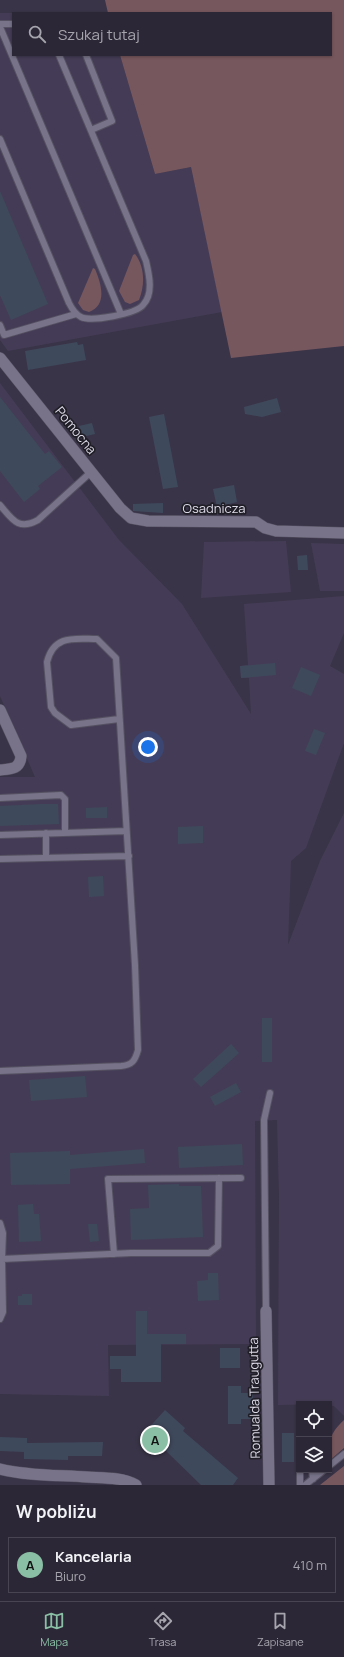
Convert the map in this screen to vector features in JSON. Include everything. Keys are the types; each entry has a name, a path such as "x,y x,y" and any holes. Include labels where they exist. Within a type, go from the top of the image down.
{"street":[{"name":"Pomocna","path":"0,358 120,508 131,518"},
{"name":"Osadnicza","path":"131,518 157,522 256,522 265,528 276,531 344,533"},
{"path":"0,710 21,756 21,763 18,767 0,770"},
{"name":"Romualda Traugutta","path":"266,1311 269,1485"},
{"path":"0,1470 125,1480 136,1485"}],"lane":[{"path":"0,24 12,24"},
{"path":"0,27 12,55"},
{"path":"12,56 122,314"},
{"path":"0,139 69,303 76,314 87,319 135,311 143,306 150,291 149,272 146,261 59,56"},
{"path":"86,56 112,121 91,130"},
{"path":"0,157 6,154"},
{"path":"0,325 4,335 76,314"},
{"path":"0,505 15,522 22,525 30,524 38,520 91,472"},
{"path":"0,1071 121,1066 129,1065 136,1060 138,1050 129,856 126,831 116,658 97,639 65,639 55,646 49,655 47,662 51,707 54,713 71,725 119,719"},
{"path":"0,798 61,795 65,800 65,833"},
{"path":"0,835 126,831"},
{"path":"46,833 46,857"},
{"path":"0,859 129,856"},
{"path":"266,1311 264,1120 270,1092"},
{"path":"1,1259 114,1254 209,1253 215,1250 218,1246 219,1178"},
{"path":"114,1254 108,1179 241,1178"},
{"path":"0,1223 3,1233 1,1259 3,1312 0,1319"},
{"path":"332,1464 344,1454"},
{"path":"300,1473 300,1485"},
{"path":"312,1473 313,1479"},
{"path":"305,1485 320,1473"}],"shaded area":[{"path":"105,0 344,0 344,346 231,358 191,167 155,174 120,56 332,56 332,12 108,12"},
{"path":"0,13 12,13 12,56 120,56 155,174 191,167 222,312 8,351 0,340"},
{"path":"135,254 141,265 143,282 139,300 130,304 125,302 119,291 133,255"},
{"path":"93,268 95,269 101,287 101,299 95,309 89,312 83,310 78,303"},
{"path":"0,383 119,540 182,604 251,714 249,678 241,678 240,666 248,665 244,604 344,596 344,633 330,666 344,674 344,743 306,848 291,861 288,945 320,861 344,813 344,1416 334,1406 332,1406 332,1401 296,1401 296,1405 278,1405 279,1195 277,1120 255,1121 256,1344 108,1345 109,1396 0,1394 0,777 35,777 0,696"},
{"path":"286,541 291,592 201,598 204,542"},
{"path":"311,543 344,544 344,591 320,591"},
{"path":"344,1420 344,1448 332,1458 332,1436"},
{"path":"344,1466 344,1485 320,1485"}],"building":[{"path":"0,191 48,304 11,320 0,295"},
{"path":"77,342 78,345 83,344 86,360 28,370 25,351"},
{"path":"0,397 45,454 49,451 62,467 38,486 40,489 24,502 0,471"},
{"path":"277,398 281,412 262,417 245,414 244,407"},
{"path":"164,414 178,487 163,489 149,417"},
{"path":"92,423 95,434 82,437 79,426"},
{"path":"234,485 237,502 217,507 213,489"},
{"path":"163,503 163,513 133,511 133,504"},
{"path":"307,555 308,570 298,570 297,556"},
{"path":"275,663 276,675 241,678 240,666"},
{"path":"301,667 320,675 311,696 292,688"},
{"path":"314,729 325,733 316,755 305,751"},
{"path":"58,804 59,824 0,826 0,806"},
{"path":"107,807 107,818 86,818 86,808"},
{"path":"203,826 203,843 178,844 178,827"},
{"path":"103,876 104,896 89,897 88,877"},
{"path":"262,1018 272,1018 272,1062 262,1062"},
{"path":"231,1044 239,1053 201,1087 193,1079"},
{"path":"85,1076 87,1097 31,1101 29,1080"},
{"path":"236,1083 241,1092 215,1106 210,1097"},
{"path":"242,1144 243,1165 179,1168 178,1147"},
{"path":"144,1149 145,1163 70,1169 70,1184 11,1185 10,1153 70,1151 70,1155"},
{"path":"179,1184 179,1186 201,1186 203,1237 131,1240 130,1209 149,1208 148,1185"},
{"path":"33,1204 34,1214 39,1214 41,1241 19,1242 18,1205"},
{"path":"88,1224 97,1224 99,1241 90,1242"},
{"path":"208,1273 218,1273 219,1300 198,1301 197,1281 208,1280"},
{"path":"22,1294 32,1294 32,1305 18,1305 18,1296 22,1296"},
{"path":"136,1311 147,1311 147,1334 186,1334 186,1344 161,1344 161,1382 121,1382 121,1369 110,1369 110,1356 136,1356"},
{"path":"220,1348 240,1348 240,1368 220,1368"},
{"path":"228,1386 241,1386 241,1393 253,1393 253,1419 241,1419 241,1424 228,1424"},
{"path":"165,1410 185,1428 183,1431 238,1478 233,1485 201,1485 165,1450 163,1452 143,1434"},
{"path":"282,1433 294,1433 294,1462 282,1462"},
{"path":"0,1437 27,1438 27,1443 103,1442 102,1456 68,1456 68,1460 24,1459 24,1452 0,1451"}],"place":[{"name":"Kancelaria","path":"155,1440"}]}
